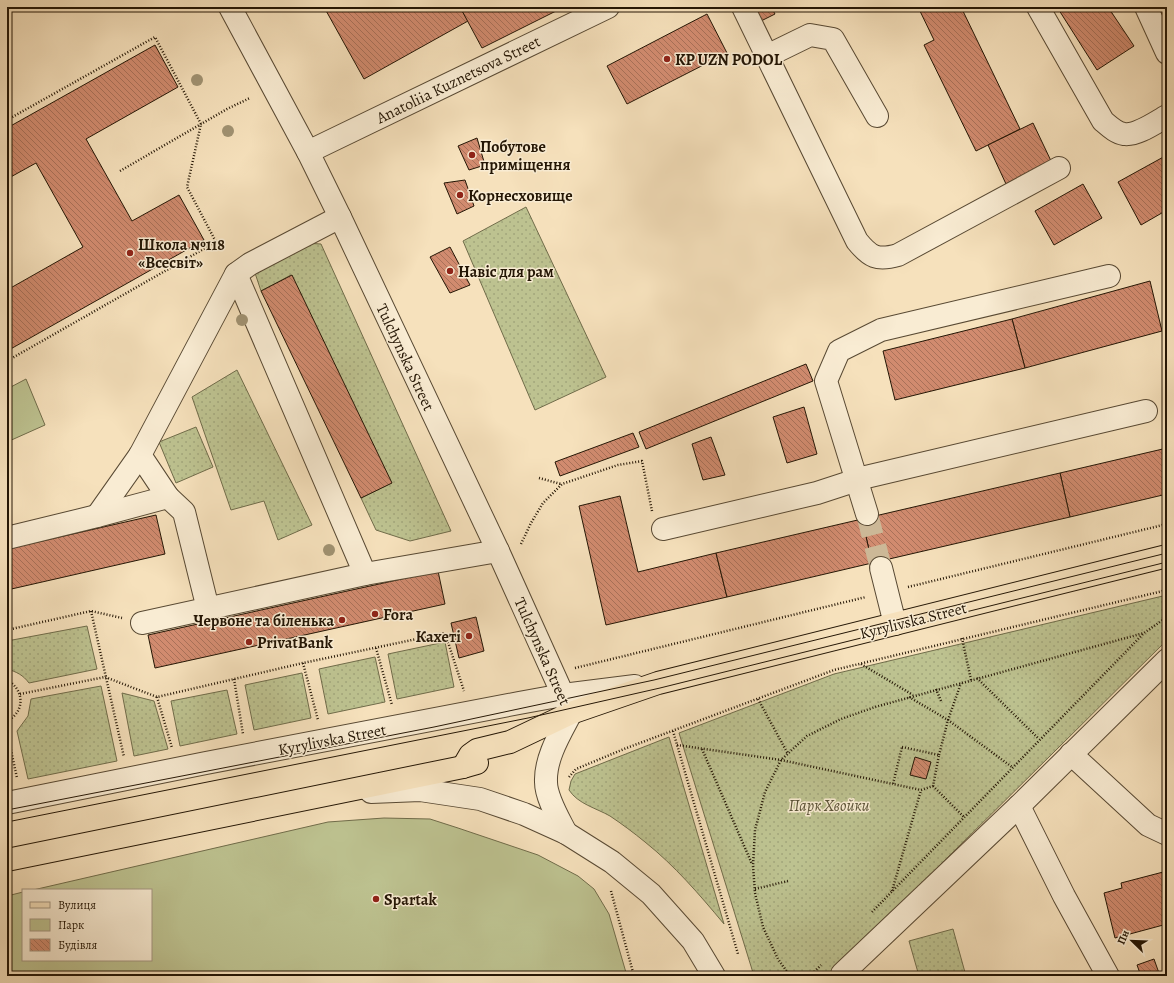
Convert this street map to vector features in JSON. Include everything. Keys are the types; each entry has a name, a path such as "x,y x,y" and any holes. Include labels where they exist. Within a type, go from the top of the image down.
{"main road":[{"name":"Kyrylivska Street","path":"7,860 342,793 463,767 470,755 477,750 510,742 567,704 658,683 1167,556"}],"street":[{"name":"Tulchynska Street","path":"230,7 308,152 340,217 498,551 567,704"},
{"name":"Anatoliia Kuznetsova Street","path":"308,152 608,7"},
{"path":"743,7 858,241 865,251 874,256 885,259 898,255 1059,168"},
{"path":"1038,7 1103,121 1112,129 1124,134 1136,132 1167,116"},
{"path":"1146,7 1167,54"},
{"path":"767,56 810,34 833,39 877,116"},
{"path":"97,516 140,455 236,274 250,264 340,217"},
{"path":"236,274 365,574"},
{"path":"867,514 826,381 839,351 882,330 1109,276"},
{"path":"658,521 817,493 857,480 1146,410"},
{"path":"140,455 168,496 184,512 208,609"},
{"path":"7,538 97,516 168,496"},
{"path":"142,623 365,574 498,551"},
{"path":"881,568 896,624"},
{"path":"843,976 842,974 1020,806 1167,660"},
{"path":"566,833 552,806 546,783 549,758 567,704"},
{"name":"Kyrylivska Street","path":"7,803 206,763 567,704"},
{"path":"1071,754 1148,825 1167,834"},
{"path":"342,793 420,790 480,799 524,814 566,833 612,862 651,894 693,941 714,976"},
{"path":"1020,806 1064,896 1108,976"}],"path":[{"path":"7,120 155,37 201,124 187,187 216,242 7,361"},
{"path":"120,171 201,124 250,98"},
{"path":"521,544 543,503 562,484 618,465 642,462 658,521"},
{"path":"540,478 562,484"},
{"path":"554,673 1167,524"},
{"path":"576,769 624,749 834,670 962,638 1167,590"},
{"path":"7,630 91,611 142,623"},
{"path":"91,611 126,763"},
{"path":"870,914 1144,633 1167,617"},
{"path":"20,694 105,676 157,697 303,663 445,633 466,697"},
{"path":"790,976 778,959 763,927 755,889 753,866 756,830 765,792 781,760 807,736 841,719 875,706 1144,633"},
{"path":"962,638 971,680"},
{"path":"376,648 394,712"},
{"path":"303,663 320,726"},
{"path":"860,664 914,695"},
{"path":"977,678 1039,740"},
{"path":"234,679 244,741"},
{"path":"7,680 14,685 20,694 20,706 17,714 7,721"},
{"path":"933,786 948,720 961,683"},
{"path":"936,689 941,701"},
{"path":"908,696 948,720 1012,767"},
{"path":"157,697 174,754"},
{"path":"758,699 788,754"},
{"path":"673,731 738,954"},
{"path":"7,732 17,778"},
{"path":"677,745 781,760 921,790 933,786"},
{"path":"893,784 902,747 939,755"},
{"path":"702,749 753,866"},
{"path":"933,786 964,818"},
{"path":"891,892 921,790"},
{"path":"755,889 788,881"},
{"path":"611,890 634,976"},
{"path":"811,975 823,963"},
{"path":"811,975 816,976"}],"green space":[{"path":"526,207 606,377 535,410 463,241"},
{"path":"304,243 321,244 451,531 410,541 376,530 361,498 391,483 291,275 261,291 254,270"},
{"path":"237,370 312,525 278,540 264,501 231,510 192,397"},
{"path":"26,379 45,425 7,442 7,389"},
{"path":"196,427 213,467 176,483 159,442"},
{"name":"Парк Хвойки","path":"1167,595 1167,640 828,976 754,976 679,733 834,674"},
{"path":"87,626 97,669 29,683 20,674 7,669 7,641"},
{"path":"445,642 454,687 397,699 388,654"},
{"path":"375,657 385,702 328,714 319,669"},
{"path":"302,673 311,718 254,730 245,685"},
{"path":"101,686 117,761 28,779 17,731 28,716 31,699"},
{"path":"227,690 237,734 180,746 171,701"},
{"path":"122,693 154,701 168,749 134,756"},
{"path":"669,737 724,924 686,881 656,851 610,816 577,799 569,790 571,781 575,774"},
{"name":"Spartak","path":"384,818 430,819 538,855 578,876 594,889 609,914 627,976 7,976 7,896 22,892 22,961 152,961 152,889 37,889 328,822"},
{"path":"953,929 966,976 919,976 909,941"}],"building":[{"path":"324,7 460,7 468,21 364,79"},
{"path":"460,7 564,7 482,48"},
{"path":"763,7 771,7 775,14 759,22 755,12"},
{"path":"918,7 961,7 1020,129 976,151 924,45 934,40"},
{"path":"1057,7 1108,7 1134,46 1097,70"},
{"name":"KP UZN PODOL","path":"707,14 727,53 627,104 607,66"},
{"path":"155,45 178,87 86,139 132,221 179,195 204,240 7,351 7,290 83,247 36,163 7,179 7,128"},
{"path":"1033,123 1052,163 1006,184 988,145"},
{"name":"Побутове приміщення","path":"477,138 485,165 469,170 458,146"},
{"path":"1167,155 1167,210 1141,225 1118,182"},
{"name":"Корнесховище","path":"465,180 474,206 457,214 444,183"},
{"path":"1083,184 1102,218 1054,245 1035,211"},
{"name":"Навіс для рам","path":"450,247 470,285 450,293 430,257"},
{"path":"292,275 392,483 361,498 261,291"},
{"path":"1150,281 1162,331 1025,368 1012,319"},
{"path":"1012,319 1025,368 895,400 883,351"},
{"path":"806,364 813,381 646,449 639,432"},
{"path":"804,407 817,454 787,463 773,417"},
{"path":"633,433 639,447 560,476 555,462"},
{"path":"711,437 725,475 703,480 692,444"},
{"path":"1167,448 1167,494 1070,517 1060,473"},
{"path":"1060,473 1070,517 872,563 862,519"},
{"path":"620,496 638,572 716,553 727,597 606,625 579,506"},
{"path":"156,515 165,554 7,590 7,549"},
{"path":"862,519 872,563 727,597 716,553"},
{"path":"438,571 445,604 155,668 148,635"},
{"path":"476,617 484,651 459,658 451,623"},
{"path":"915,757 931,762 926,779 910,775"},
{"path":"1167,871 1167,924 1115,938 1104,893 1122,888 1121,883"},
{"path":"1154,959 1160,976 1141,976 1137,965"}],"tunnel":[{"path":"867,514 881,568"}],"tram line":[{"path":"7,810 434,727 654,680 1167,553"},
{"path":"7,822 528,718 660,688 1167,562"}],"place":[{"name":"KP UZN PODOL","path":"667,59"},
{"name":"Побутове приміщення","path":"472,155"},
{"name":"Корнесховище","path":"460,195"},
{"name":"Школа №118 «Всесвіт»","path":"130,253"},
{"name":"Навіс для рам","path":"450,271"},
{"name":"Fora","path":"375,614"},
{"name":"Червоне та біленька","path":"342,620"},
{"name":"Кахеті","path":"469,636"},
{"name":"PrivatBank","path":"249,642"},
{"name":"Spartak","path":"376,899"}]}
